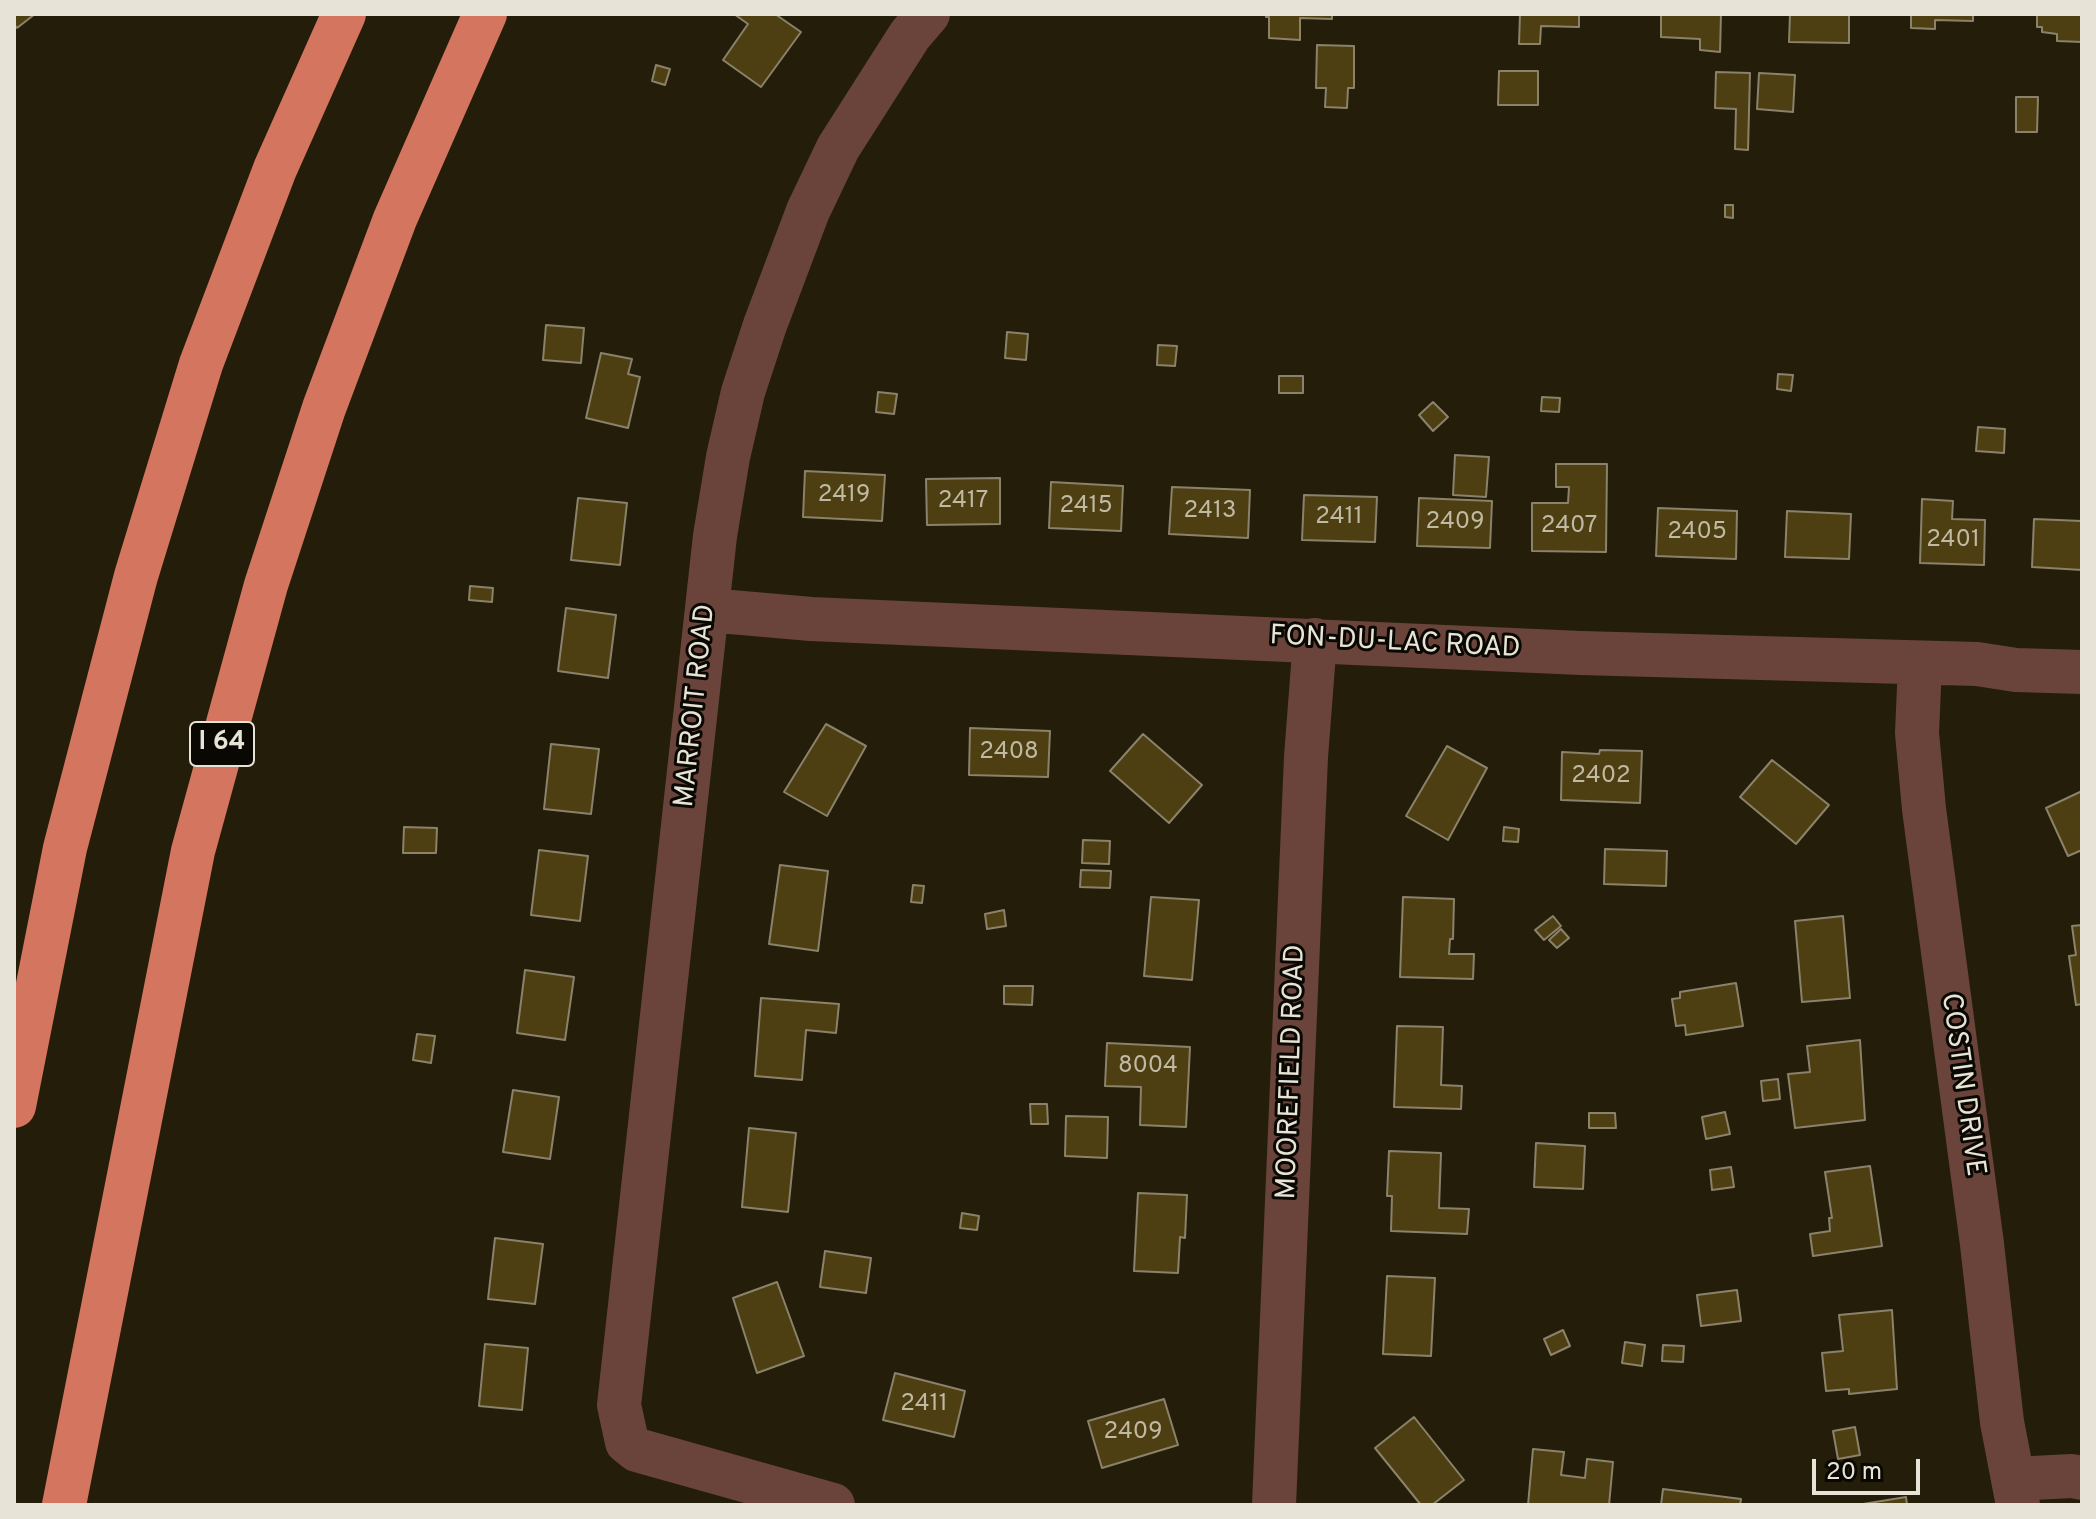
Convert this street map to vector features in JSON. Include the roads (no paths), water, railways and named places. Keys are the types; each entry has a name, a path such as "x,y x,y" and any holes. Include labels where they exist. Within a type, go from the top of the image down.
{"highway":[{"path":"14,1106 65,848 136,576 201,364 275,169 344,14"},
{"name":"I 64","path":"64,1505 193,851 266,585 324,408 395,219 485,14"}],"street":[{"name":"MARROIT ROAD","path":"833,1505 637,1450 627,1442 619,1405 715,536 728,457 743,392 808,211 838,148 910,35 928,14"},
{"name":"FON-DU-LAC ROAD","path":"708,610 811,619 1581,653 1977,664 2016,670 2082,672"},
{"name":"MOOREFIELD ROAD","path":"1274,1505 1305,772 1315,640"},
{"name":"COSTIN DRIVE","path":"1920,664 1917,733 1924,809 1982,1244 2002,1422 2015,1492"},
{"path":"2015,1492 2072,1476 2082,1478"}]}
